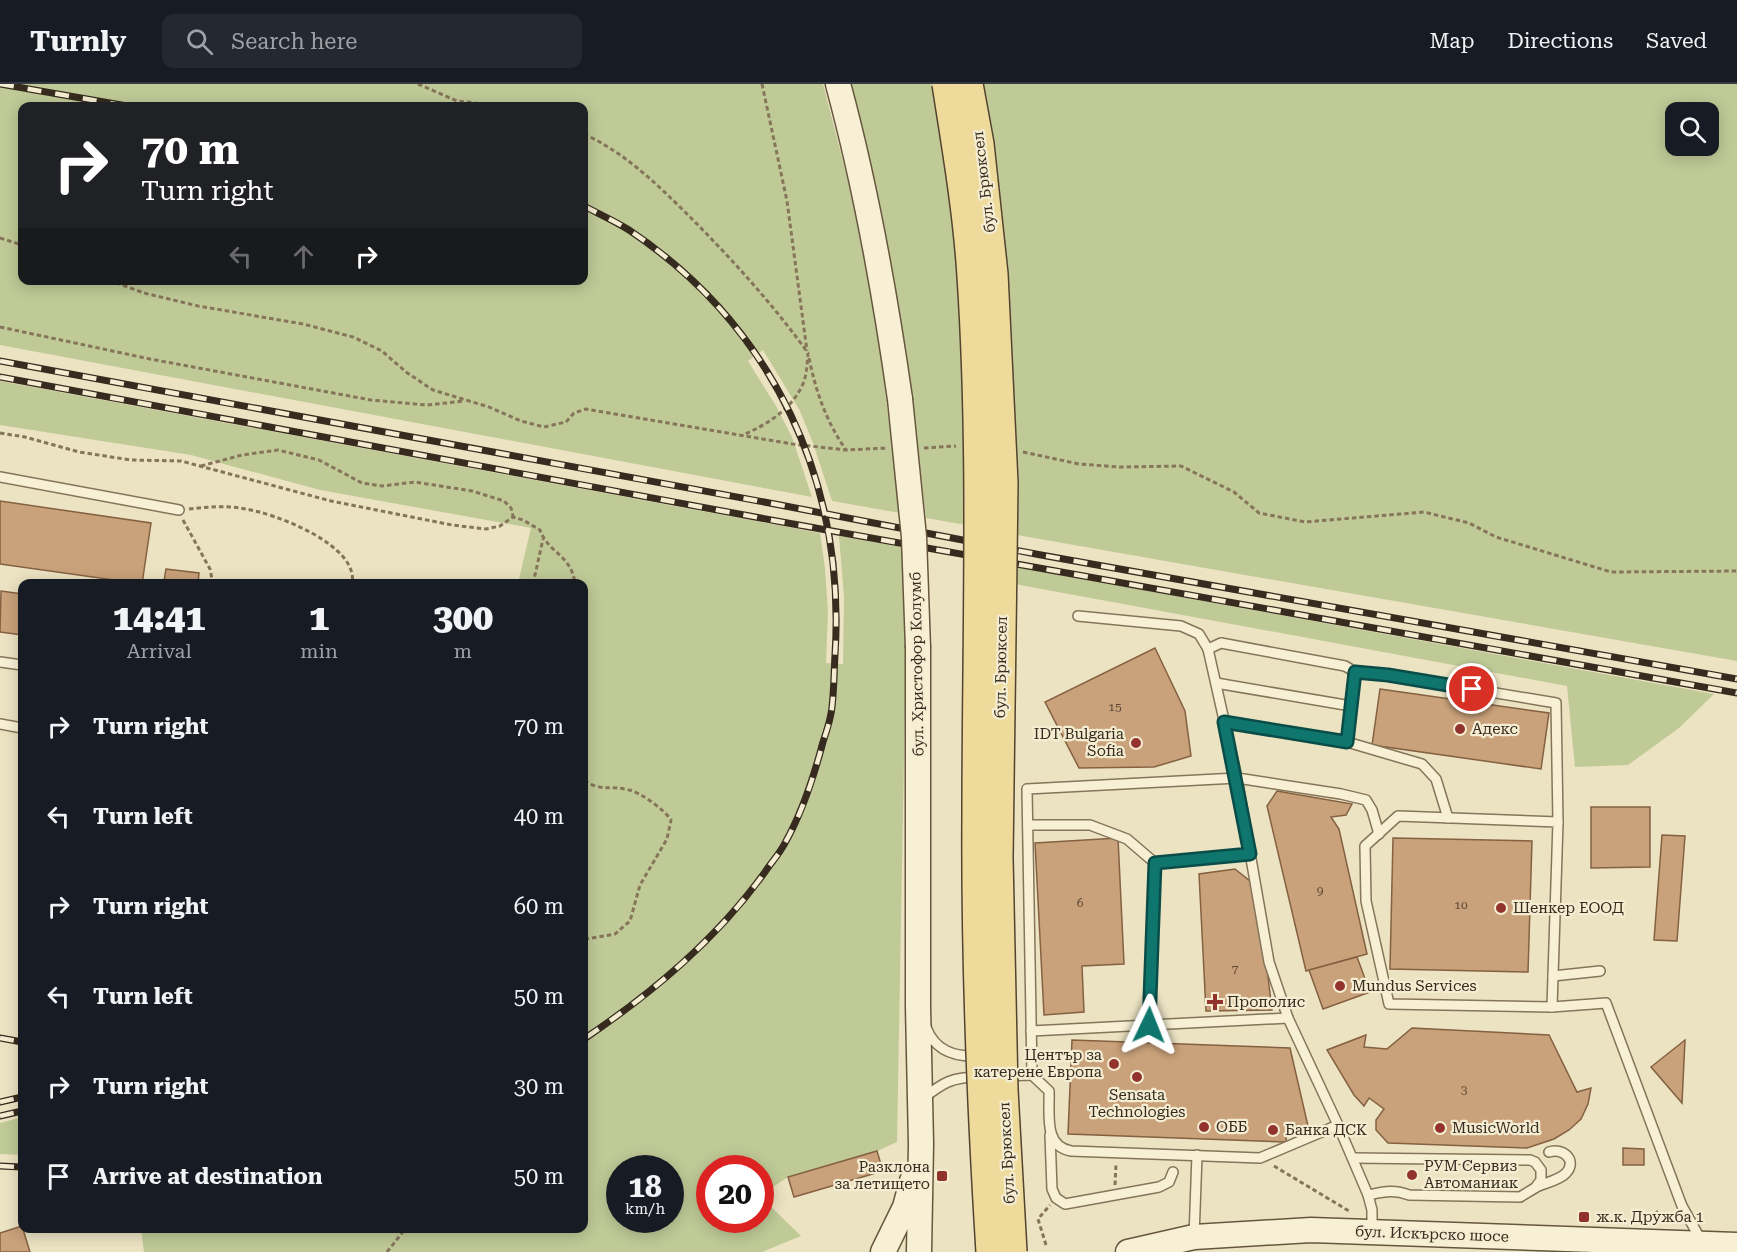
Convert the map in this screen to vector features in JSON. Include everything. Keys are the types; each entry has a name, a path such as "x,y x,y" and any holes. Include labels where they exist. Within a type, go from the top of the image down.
{"main road":[{"name":"бул. Брюксел","path":"946,84 955,140 971,287 978,482 975,820 977,993 980,1092 990,1252"},
{"name":"бул. Брюксел","path":"969,84 980,144 994,274 1004,483 999,880 1003,1080 1013,1252"}],"street":[{"name":"бул. Христофор Колумб","path":"838,84 854,142 887,313 900,399 914,537 918,648 918,1007 921,1101 919,1252"},
{"path":"883,1252 905,1207 921,1144"},
{"name":"бул. Искърско шосе","path":"1128,1252 1194,1237 1311,1230 1737,1245"}],"lane":[{"path":"0,477 179,510"},
{"path":"1078,616 1181,626 1198,634 1208,649 1237,777 1269,962 1288,1018 1368,1195 1372,1210 1371,1232"},
{"path":"1208,649 1221,643 1345,666 1355,672 1388,675 1556,704 1558,822 1552,1007"},
{"path":"0,662 18,664"},
{"path":"1347,742 1355,672"},
{"path":"1216,683 1351,706"},
{"path":"1224,722 1347,742 1422,764 1436,779 1448,818"},
{"path":"0,724 18,727"},
{"path":"1173,1173 1169,1182 1164,1186 1070,1204 1060,1202 1056,1198 1053,1189 1049,1091 1032,1075 1023,1056 1031,1031 1027,789 1237,777 1366,800 1372,810 1379,834"},
{"path":"1558,822 1398,816 1365,846 1366,901 1389,1004 1552,1007 1606,1003 1682,1206 1702,1243"},
{"path":"1028,825 1090,825 1127,839 1155,863 1250,854"},
{"path":"1149,1025 1155,863"},
{"path":"1553,976 1600,971"},
{"path":"918,1007 928,1034 946,1052 968,1056 1023,1056"},
{"path":"1031,1031 1288,1018"},
{"path":"921,1101 944,1082 957,1077 1032,1075"},
{"path":"1050,1131 1054,1142 1065,1150 1260,1158 1338,1125"},
{"path":"1368,1195 1398,1191 1409,1195 1515,1198 1564,1175 1570,1167 1570,1161 1564,1153 1559,1150 1549,1152"},
{"path":"1194,1237 1197,1155"},
{"path":"1353,1158 1530,1160 1535,1162 1541,1170 1541,1180 1535,1188"}],"path":[{"path":"418,84 457,101 466,102"},
{"path":"762,84 787,201 814,383 831,428 846,450"},
{"path":"588,136 656,182 758,290 808,353 806,374 794,399 765,425 743,435"},
{"path":"0,238 18,244"},
{"path":"0,327 150,359 371,400 427,405 467,400"},
{"path":"0,433 25,437 79,452 131,460 181,461 331,501 452,525 486,529 500,526 513,517"},
{"path":"200,466 242,455 278,450 319,460 362,483 382,486 415,482 472,491 504,501 511,508 513,517"},
{"path":"212,579 210,569 179,510 217,507 246,509 288,523 327,542 345,558 353,579"},
{"path":"513,517 540,530 543,539 569,563 574,579"},
{"path":"534,579 543,539"},
{"path":"588,783 606,789 628,789 661,809 670,820 667,838 640,885 630,921 615,934 588,939"},
{"path":"1116,1152 1115,1183 1121,1195"},
{"path":"1260,1158 1349,1211"},
{"path":"1046,1245 1038,1219 1056,1198"},
{"path":"387,1252 402,1233"}],"green space":[{"path":"0,84 823,84 860,227 876,316 900,513 832,501 800,411 763,350 748,361 792,437 812,497 0,345"},
{"path":"848,84 935,84 944,139 960,304 965,415 966,525 926,518 911,388 899,310 876,197"},
{"path":"983,84 1737,84 1737,661 1017,535 1008,271"},
{"path":"0,381 820,533 828,612 826,663 843,664 844,597 839,536 902,547 906,648 897,1142 877,1151 788,1177 774,1186 774,1155 696,1155 696,1233 774,1233 774,1210 801,1236 762,1252 144,1252 142,1233 588,1233 588,579 519,579 531,528 320,490 191,455 0,425"},
{"path":"1016,567 1714,694 1679,728 1628,765 1575,767 1567,686 1015,584"},
{"path":"18,1118 18,1155 0,1154 0,1123"}],"building":[{"path":"0,501 151,523 143,579 106,579 0,564"},
{"path":"166,569 199,573 198,579 164,579"},
{"path":"1,591 18,593 18,634 0,632"},
{"path":"1155,648 1185,711 1191,756 1154,767 1079,768 1045,702"},
{"name":"Адекс","path":"1380,689 1549,713 1541,769 1372,745"},
{"path":"1277,791 1352,804 1346,815 1331,817 1339,829 1367,954 1306,971 1267,806"},
{"path":"1591,807 1650,807 1650,867 1591,868"},
{"path":"1662,835 1685,836 1677,941 1654,940"},
{"path":"1118,838 1124,964 1082,966 1084,1012 1044,1015 1035,843"},
{"path":"1393,838 1532,841 1528,972 1390,969"},
{"path":"1235,869 1250,881 1262,927 1272,1010 1206,1011 1199,874"},
{"path":"1357,957 1370,992 1323,1009 1309,970"},
{"path":"1412,1028 1549,1035 1577,1092 1591,1088 1588,1104 1581,1119 1554,1139 1527,1148 1388,1143 1376,1130 1376,1120 1384,1109 1369,1098 1364,1106 1354,1095 1327,1050 1366,1035 1364,1047 1387,1049"},
{"path":"1072,1040 1290,1048 1308,1126 1287,1125 1286,1142 1068,1134"},
{"path":"1685,1040 1682,1103 1651,1067"},
{"path":"1623,1148 1644,1149 1644,1165 1623,1165"},
{"path":"877,1151 883,1171 794,1197 788,1177"},
{"path":"18,1227 18,1233 24,1233 30,1252 0,1252 0,1233"}],"railway":[{"path":"0,84 104,102"},
{"path":"588,208 629,230 680,269 724,313 761,362 790,414 813,471 828,530 835,591 835,655 831,715 807,793 783,847 746,897 704,943 658,984 588,1036"},
{"path":"0,361 1041,555 1737,679"},
{"path":"0,377 782,522 1737,693"},
{"path":"0,1038 18,1041"},
{"path":"0,1102 18,1098"},
{"path":"0,1116 18,1112"},
{"path":"0,1166 18,1167"}],"place":[{"name":"Адекс","path":"1460,729"},
{"name":"IDT Bulgaria Sofia","path":"1136,743"},
{"name":"Шенкер ЕООД","path":"1501,908"},
{"name":"Mundus Services","path":"1340,986"},
{"name":"Прополис","path":"1215,1002"},
{"name":"Център за катерене Европа","path":"1114,1064"},
{"name":"Sensata Technologies","path":"1137,1077"},
{"name":"ОББ","path":"1204,1127"},
{"name":"MusicWorld","path":"1440,1128"},
{"name":"Банка ДСК","path":"1273,1130"},
{"name":"РУМ Сервиз Автоманиак","path":"1412,1175"},
{"name":"Разклона за летището","path":"942,1176"},
{"name":"ж.к. Дружба 1","path":"1584,1217"}],"route":[{"path":"1149,1025 1155,863 1250,854 1237,777 1224,722 1347,742 1355,672 1472,689"}]}
